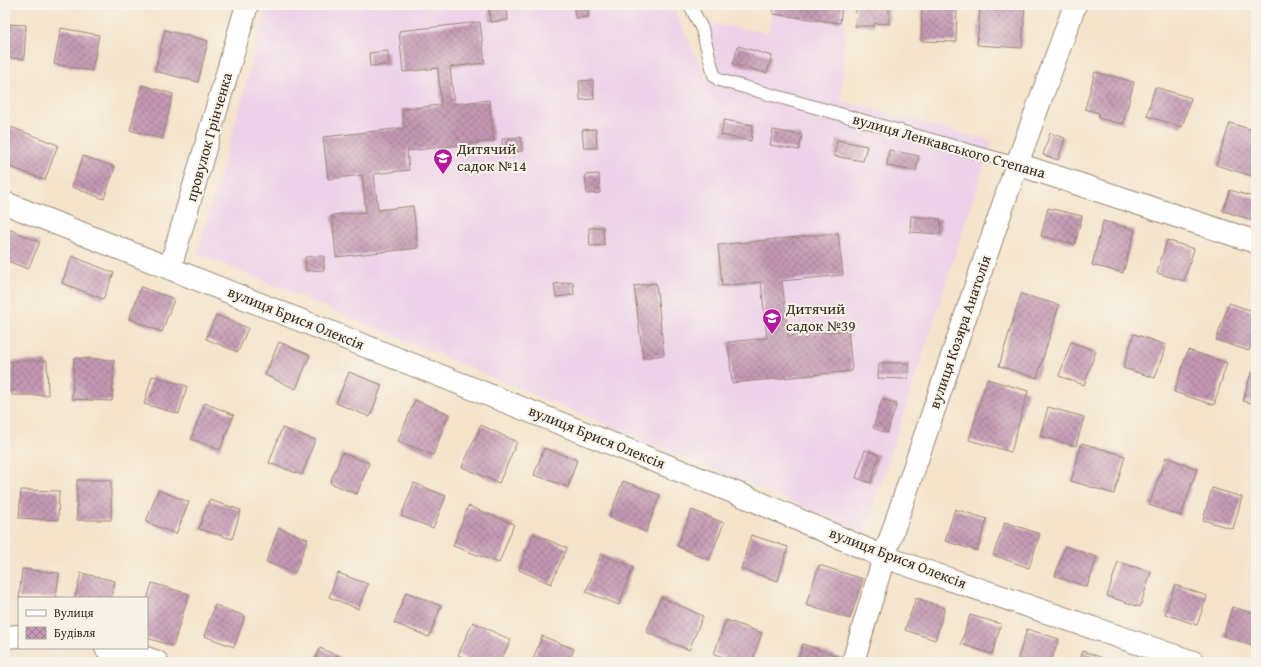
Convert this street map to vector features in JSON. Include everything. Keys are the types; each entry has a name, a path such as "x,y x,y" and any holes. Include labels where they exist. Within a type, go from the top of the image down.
{"street":[{"name":"провулок Грінченка","path":"170,268 247,5"},
{"name":"вулиця Козяра Анатолія","path":"853,662 884,557 1017,164 1075,5"},
{"name":"вулиця Ленкавського Степана","path":"1017,164 1256,242"},
{"name":"вулиця Брися Олексія","path":"5,203 751,498 884,557 1193,662"},
{"path":"5,636 18,636"},
{"path":"113,649 127,651 157,662"}],"lane":[{"name":"вулиця Ленкавського Степана","path":"690,5 702,29 714,75 720,80 1017,164"}],"shaded area":[{"path":"266,5 672,5 708,82 719,68 707,23 768,33 772,5 846,5 841,101 992,141 865,532 197,253 241,103"}],"building":[{"path":"574,5 588,5 588,17 575,18"},
{"path":"774,5 842,5 840,23 773,14"},
{"path":"856,5 889,5 889,24 874,23 874,26 855,26"},
{"path":"922,5 957,5 956,42 921,41"},
{"path":"999,5 1025,5 1022,48 977,45 980,9 998,11"},
{"path":"507,7 508,20 490,22 489,9"},
{"path":"480,22 485,63 450,67 454,104 489,100 494,141 407,151 409,170 374,174 378,210 413,206 418,248 336,257 332,215 366,212 362,175 328,179 323,137 404,128 402,109 441,105 438,68 403,72 399,31"},
{"path":"5,24 26,25 24,59 5,58"},
{"path":"61,28 99,35 92,71 54,64"},
{"path":"165,30 208,41 198,82 155,71"},
{"path":"738,46 772,56 767,73 733,64"},
{"path":"388,51 389,65 370,66 369,53"},
{"path":"1095,72 1134,82 1123,124 1098,118 1099,113 1085,109"},
{"path":"593,80 594,99 580,100 579,81"},
{"path":"142,85 173,94 162,139 130,130"},
{"path":"1155,87 1191,98 1182,127 1147,116"},
{"path":"724,120 753,125 751,141 721,135"},
{"path":"1230,123 1256,131 1255,177 1216,165"},
{"path":"8,126 58,145 45,180 5,165 5,134"},
{"path":"596,129 597,148 584,148 582,130"},
{"path":"773,130 802,135 799,150 770,145"},
{"path":"1050,133 1065,138 1058,160 1043,155"},
{"path":"521,137 522,151 503,153 502,139"},
{"path":"837,140 867,146 863,161 834,156"},
{"path":"889,150 919,156 916,171 887,166"},
{"path":"83,156 115,167 104,199 72,187"},
{"path":"599,174 600,193 587,194 585,175"},
{"path":"1230,190 1256,198 1256,221 1223,211"},
{"path":"1048,208 1082,216 1075,244 1041,236"},
{"path":"911,216 941,219 940,234 910,232"},
{"path":"1103,221 1135,230 1123,273 1092,265"},
{"path":"603,227 604,245 590,246 589,228"},
{"path":"6,228 40,242 28,269 5,260"},
{"path":"838,233 843,275 782,281 788,336 848,330 852,371 732,383 728,342 767,338 761,282 722,286 718,245"},
{"path":"1167,240 1194,249 1184,281 1157,273"},
{"path":"72,256 114,273 103,299 62,283"},
{"path":"324,256 324,270 306,271 305,257"},
{"path":"573,282 574,295 556,297 554,284"},
{"path":"656,283 664,355 643,358 634,286"},
{"path":"141,287 174,299 162,332 129,319"},
{"path":"1021,294 1059,305 1037,378 999,366"},
{"path":"1229,303 1256,312 1256,330 1249,351 1216,340"},
{"path":"216,315 248,328 238,352 206,339"},
{"path":"1134,334 1166,345 1155,378 1123,368"},
{"path":"279,342 310,355 296,389 265,375"},
{"path":"1071,342 1096,351 1084,385 1059,376"},
{"path":"1188,350 1227,363 1214,405 1174,392"},
{"path":"74,358 114,360 112,401 72,399"},
{"path":"12,361 47,361 48,395 12,395"},
{"path":"879,363 909,363 908,379 878,378"},
{"path":"349,372 382,385 370,417 336,403"},
{"path":"1251,373 1256,374 1256,404 1243,401"},
{"path":"152,376 187,386 179,414 144,404"},
{"path":"987,379 1028,391 1011,452 969,440"},
{"path":"882,399 897,404 887,433 873,428"},
{"path":"415,400 449,414 433,455 398,441"},
{"path":"205,403 234,415 220,450 191,439"},
{"path":"1048,407 1084,417 1076,446 1040,436"},
{"path":"481,425 517,442 499,483 462,467"},
{"path":"282,428 315,440 302,475 269,463"},
{"path":"1082,443 1125,456 1114,494 1071,481"},
{"path":"544,448 577,460 568,487 534,475"},
{"path":"865,450 879,455 871,483 856,478"},
{"path":"342,453 369,463 357,494 330,483"},
{"path":"1166,457 1197,469 1181,516 1149,505"},
{"path":"77,480 111,480 111,520 77,520"},
{"path":"623,481 660,495 646,532 609,517"},
{"path":"414,483 446,496 433,528 401,516"},
{"path":"1212,488 1242,497 1233,529 1203,520"},
{"path":"21,490 59,491 58,520 19,518"},
{"path":"158,490 189,502 176,534 146,522"},
{"path":"209,500 241,510 232,539 199,529"},
{"path":"468,506 514,524 499,563 453,546"},
{"path":"955,509 987,519 977,551 945,541"},
{"path":"692,510 724,523 709,560 677,546"},
{"path":"1005,522 1040,534 1029,568 993,555"},
{"path":"279,528 308,539 295,573 266,562"},
{"path":"534,534 567,548 551,584 519,570"},
{"path":"751,535 788,547 778,581 741,569"},
{"path":"1065,546 1097,557 1087,587 1055,576"},
{"path":"601,554 633,567 619,605 586,592"},
{"path":"1118,562 1151,572 1140,607 1107,596"},
{"path":"819,565 863,579 850,619 806,605"},
{"path":"22,569 59,573 56,597 19,597"},
{"path":"81,573 115,581 111,597 75,597"},
{"path":"338,573 368,584 358,609 329,597"},
{"path":"152,583 189,594 173,646 148,638 148,597"},
{"path":"1175,585 1207,596 1197,625 1165,614"},
{"path":"406,592 441,606 429,637 394,623"},
{"path":"661,597 703,616 689,650 646,632"},
{"path":"916,598 945,608 935,640 905,630"},
{"path":"215,605 245,616 234,647 204,636"},
{"path":"1232,607 1256,614 1255,646 1223,636"},
{"path":"970,615 1001,624 992,654 961,644"},
{"path":"726,620 762,633 752,662 738,662 714,654"},
{"path":"473,622 511,640 500,662 473,662 458,655"},
{"path":"1027,629 1059,639 1051,662 1017,662"},
{"path":"542,636 574,649 569,662 532,662"},
{"path":"803,644 842,658 840,662 797,662"},
{"path":"320,648 351,662 314,662"},
{"path":"1083,651 1114,662 1079,662"}],"place":[{"name":"Дитячий садок №14","path":"443,175"},
{"name":"Дитячий садок №39","path":"772,335"}]}
